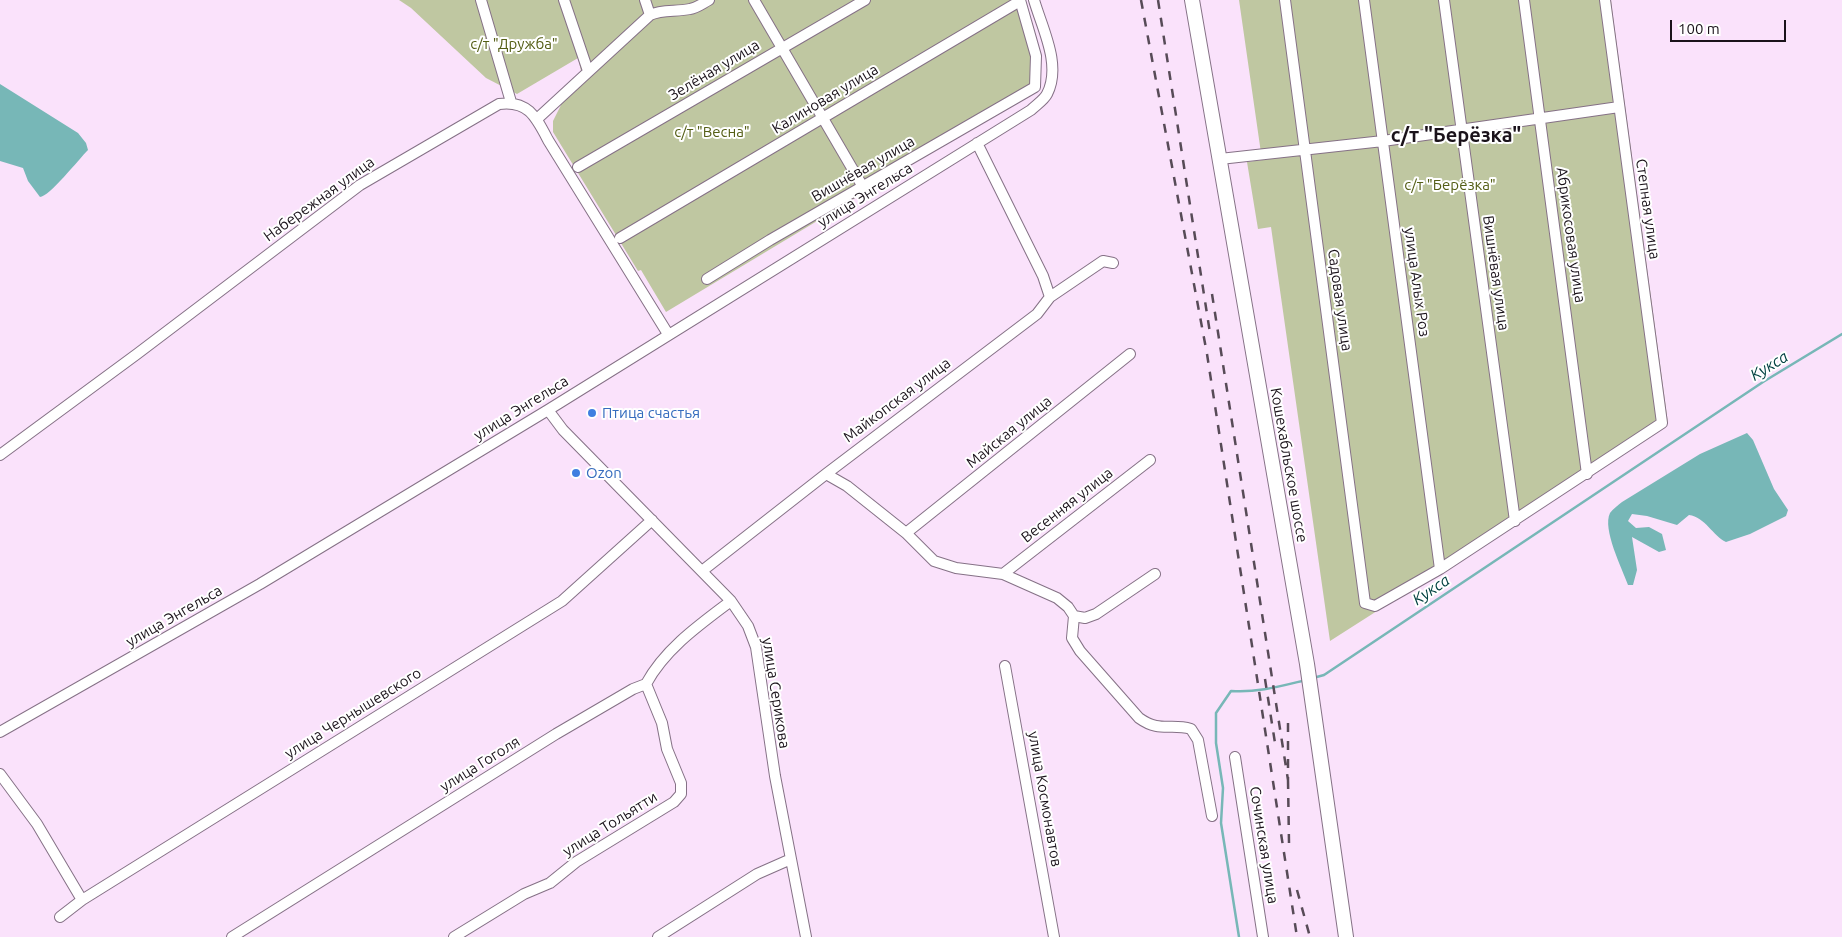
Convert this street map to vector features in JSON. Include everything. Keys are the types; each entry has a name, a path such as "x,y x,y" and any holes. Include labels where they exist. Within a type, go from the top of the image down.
{"main road":[{"name":"Кошехабльское шоссе","path":"1192,0 1307,664 1346,937"}],"street":[{"path":"481,0 508,86 511,102 527,109 537,119 548,140 668,334"},
{"path":"564,0 582,60 588,71"},
{"path":"645,0 656,9 672,12 693,9 709,0"},
{"path":"754,0 863,187"},
{"name":"Зелёная улица","path":"578,167 782,46 865,0"},
{"name":"улица Энгельса","path":"0,732 260,584 548,410 1031,110 1047,94 1052,73 1050,54 1034,0"},
{"name":"Садовая улица","path":"1285,0 1365,603 1375,606 1384,602 1440,569"},
{"name":"улица Алых Роз","path":"1364,0 1440,569"},
{"name":"Вишнёвая улица","path":"1444,0 1515,521"},
{"name":"Абрикосовая улица","path":"1524,0 1587,474"},
{"name":"Степная улица","path":"1587,474 1662,423 1605,0"},
{"name":"Вишнёвая улица","path":"707,279 1035,87 1036,56 1020,1"},
{"name":"Калиновая улица","path":"620,238 1020,1"},
{"path":"537,119 656,9"},
{"name":"Набережная улица","path":"0,455 145,348 360,184 499,104 511,102"},
{"path":"1220,159 1461,130 1619,107"},
{"path":"977,143 1043,276 1050,297"},
{"name":"Майкопская улица","path":"702,571 1037,314 1050,297 1103,261 1113,263"},
{"name":"Майская улица","path":"906,533 1130,354"},
{"name":"улица Серикова","path":"548,410 563,430 730,601 748,626 756,647 769,741 806,937"},
{"name":"Весенняя улица","path":"1003,574 1150,460"},
{"path":"826,474 847,486 906,533 934,561 956,568 1003,574 1057,598 1068,607 1074,616 1072,638 1080,651 1139,718 1150,725 1165,728 1182,726 1191,729 1198,740 1212,816"},
{"path":"1440,569 1587,474"},
{"name":"улица Чернышевского","path":"60,917 82,900 562,601 652,520"},
{"path":"1074,616 1085,618 1096,614 1155,574"},
{"path":"646,684 655,667 693,630 730,601"},
{"name":"улица Космонавтов","path":"1005,666 1054,937"},
{"name":"улица Гоголя","path":"232,937 556,734 633,688 646,684"},
{"name":"улица Тольятти","path":"454,937 524,894 550,883 576,862 674,802 681,794 681,784 667,750 662,723 646,684"},
{"name":"Сочинская улица","path":"1235,757 1263,937"},
{"path":"0,774 37,824 82,900"},
{"path":"658,937 757,874 791,859"}],"green space":[{"name":"с/т \"Весна\"","path":"399,0 1025,0 1038,44 1041,66 1040,77 1038,88 666,312 641,270 638,271 553,132 553,121 561,105 555,96 581,71 578,58 517,94 486,78 411,8"},
{"name":"с/т \"Берёзка\"","path":"1239,0 1611,0 1668,423 1665,427 1330,641 1271,227 1258,229 1247,162 1262,160"}],"shaded area":[{"path":"0,84 78,133 86,143 88,150 57,185 40,197 28,181 23,168 0,161"},
{"path":"1747,433 1753,440 1774,489 1788,510 1786,516 1750,534 1726,542 1695,516 1689,515 1677,525 1647,516 1632,514 1628,521 1636,528 1649,527 1662,534 1666,550 1659,552 1632,537 1637,570 1633,585 1628,585 1611,538 1608,520 1610,513 1622,502 1700,454"}],"waterway":[{"name":"Кукса","path":"1313,678 1324,675 1763,382 1842,334"},
{"name":"Кукса","path":"1239,937 1221,823 1223,788 1216,743 1216,713 1231,691 1260,690 1306,680"}],"railway":[{"path":"1141,0 1207,354 1297,937"},
{"path":"1158,0 1210,333"},
{"path":"1212,294 1288,780 1288,716"},
{"path":"1265,679 1275,743"},
{"path":"1288,780 1289,843"},
{"path":"1297,890 1310,937"}],"place":[{"name":"Птица счастья","path":"592,413"},
{"name":"Ozon","path":"576,473"}],"district":[{"name":"с/т \"Берёзка\"","path":"1456,135"}],"park label":[{"name":"с/т \"Дружба\"","path":"514,44"}]}
